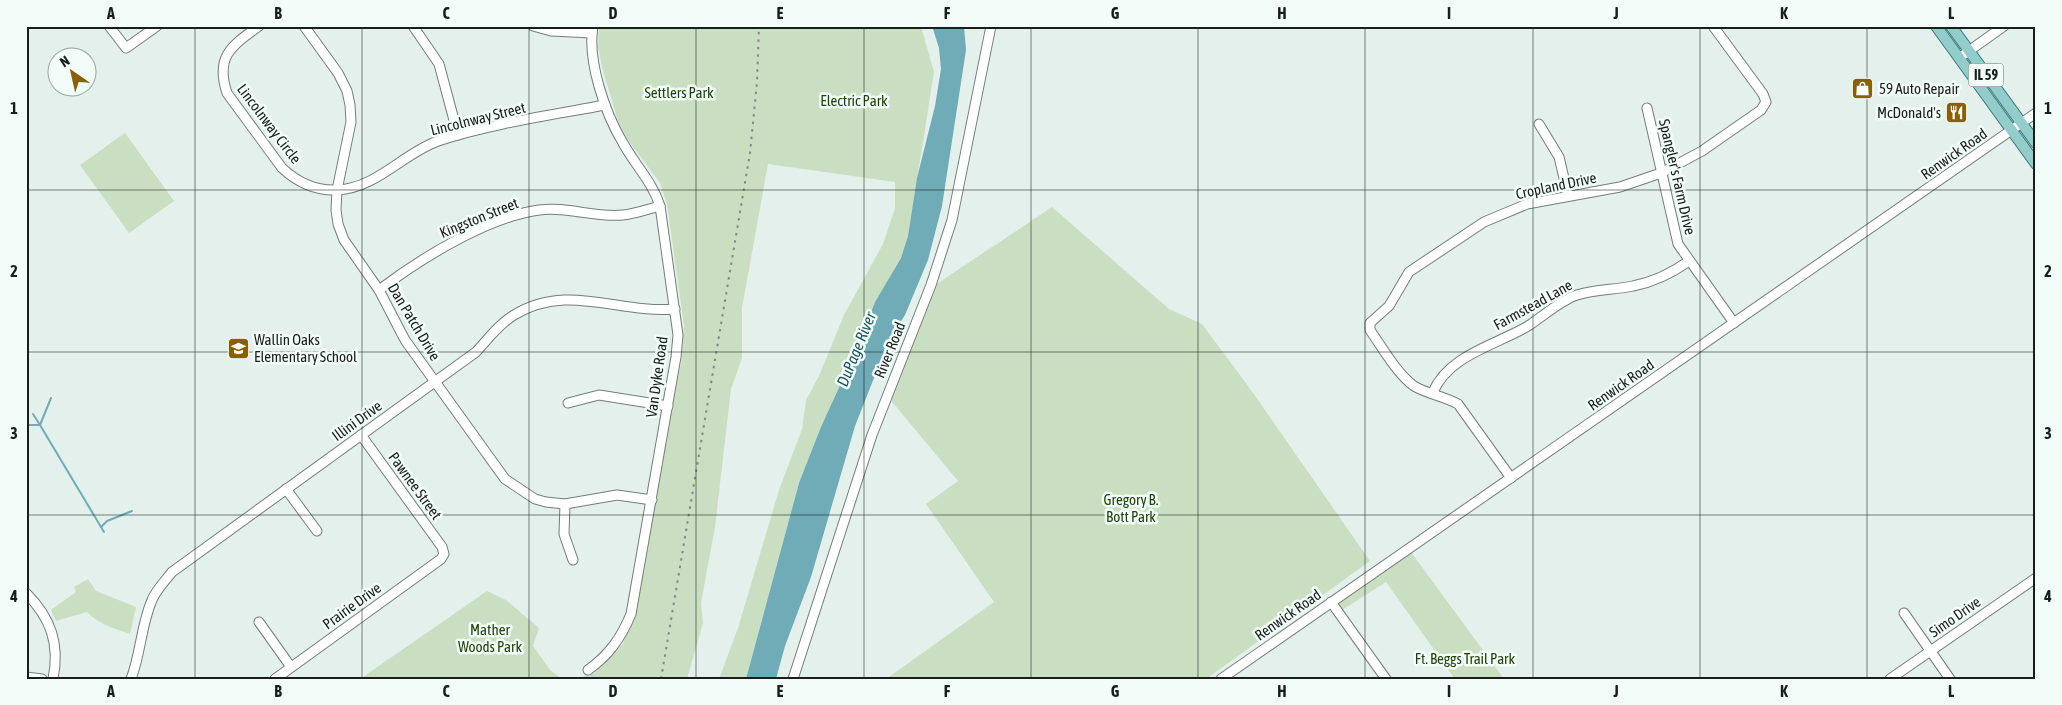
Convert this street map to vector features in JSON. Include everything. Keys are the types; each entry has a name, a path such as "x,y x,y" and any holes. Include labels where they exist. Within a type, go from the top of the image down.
{"main road":[{"name":"IL 59","path":"1936,26 2036,164"},
{"name":"IL 59","path":"1951,26 2036,144"}],"street":[{"path":"109,26 126,48 157,26"},
{"name":"Lincolnway Circle","path":"259,26 232,46 226,56 222,67 222,79 227,93 282,168 293,178 309,186 337,190"},
{"name":"Dan Patch Drive","path":"304,26 338,73 347,91 351,122 337,190 338,224 344,240 379,290 405,340 434,382 506,479 535,499 565,504 617,495 652,500"},
{"path":"413,26 439,64 458,135"},
{"path":"533,26 550,31 593,30"},
{"name":"River Road","path":"793,679 872,434 931,285 952,220 991,26"},
{"name":"Cropland Drive","path":"1433,392 1422,390 1405,378 1370,330 1370,322 1389,306 1409,272 1465,233 1506,212 1568,195 1620,187 1661,173 1702,151 1761,110 1766,102 1763,94 1713,26"},
{"path":"1959,58 2004,26"},
{"name":"Van Dyke Road","path":"588,670 604,658 617,643 631,614 668,406 678,335 660,206 654,190 623,145 605,104 595,68 593,30"},
{"name":"Lincolnway Street","path":"337,190 366,183 416,151 458,135 605,104"},
{"name":"Spangler's Farm Drive","path":"1647,108 1678,244 1734,324"},
{"name":"Renwick Road","path":"1221,679 2036,113"},
{"path":"1539,124 1559,157 1568,195"},
{"name":"Kingston Street","path":"379,290 438,250 477,231 515,216 538,210 558,209 622,215 660,206"},
{"name":"Farmstead Lane","path":"1433,392 1438,380 1445,372 1474,352 1529,326 1574,296 1654,281 1689,261"},
{"name":"Illini Drive","path":"131,679 137,663 146,617 152,599 161,585 185,562 476,352 502,323 515,314 549,301 580,299 647,310 675,309"},
{"path":"1433,392 1458,404 1511,478"},
{"path":"568,403 599,395 668,406"},
{"name":"Pawnee Street","path":"361,435 442,547 444,554"},
{"path":"286,489 317,531"},
{"path":"565,504 564,534 573,560"},
{"name":"Prairie Drive","path":"275,679 441,559 444,554"},
{"name":"Simo Drive","path":"1890,679 2036,578"},
{"path":"26,593 39,606 54,636 56,649 53,679"},
{"path":"1331,602 1386,679"},
{"path":"1904,613 1950,679"},
{"path":"259,622 291,667"},
{"path":"26,677 42,679"}],"green space":[{"path":"599,26 921,26 934,72 908,236 901,258 875,302 859,344 799,483 746,679 719,679 738,628 779,490 802,429 806,400 819,376 844,315 883,244 895,208 895,182 768,164 742,308 742,358 731,389 715,527 701,603 703,623 687,679 581,679 591,671 594,674 623,644 638,599 673,394 681,365 684,326 667,204 660,183 628,140 618,121 602,67 598,46"},
{"path":"125,133 174,201 129,233 80,165"},
{"name":"Gregory B. Bott Park","path":"1052,207 1169,309 1202,324 1251,390 1370,561 1206,679 886,679 994,602 926,504 958,481 888,397 932,287"},
{"name":"Ft. Beggs Trail Park","path":"1408,548 1504,679 1455,679 1386,582 1342,610 1335,599"},
{"path":"88,579 96,591 136,607 130,634 102,623 87,612 56,621 51,610 76,592 74,587"},
{"name":"Mather Woods Park","path":"487,591 506,600 539,628 533,646 550,670 562,679 360,679"}],"water":[{"path":"932,26 964,26 966,50 942,206 928,260 905,315 889,340 855,426 811,577 785,646 776,679 746,679 799,483 821,427 859,344 875,302 901,258 908,236 917,178 935,106 941,69 939,48"}],"waterway":[{"path":"51,398 40,425 104,532"},
{"path":"33,414 40,425"},
{"path":"26,425 39,425"},
{"path":"101,527 107,521 132,511"}],"railway":[{"path":"661,679 750,153 757,82 759,26"}],"place":[{"name":"59 Auto Repair","path":"1863,89"},
{"name":"McDonald's","path":"1957,113"},
{"name":"Wallin Oaks Elementary School","path":"238,349"}],"park label":[{"name":"Settlers Park","path":"679,93"},
{"name":"Electric Park","path":"854,101"}],"water label":[{"name":"DuPage River","path":"856,349"}]}
